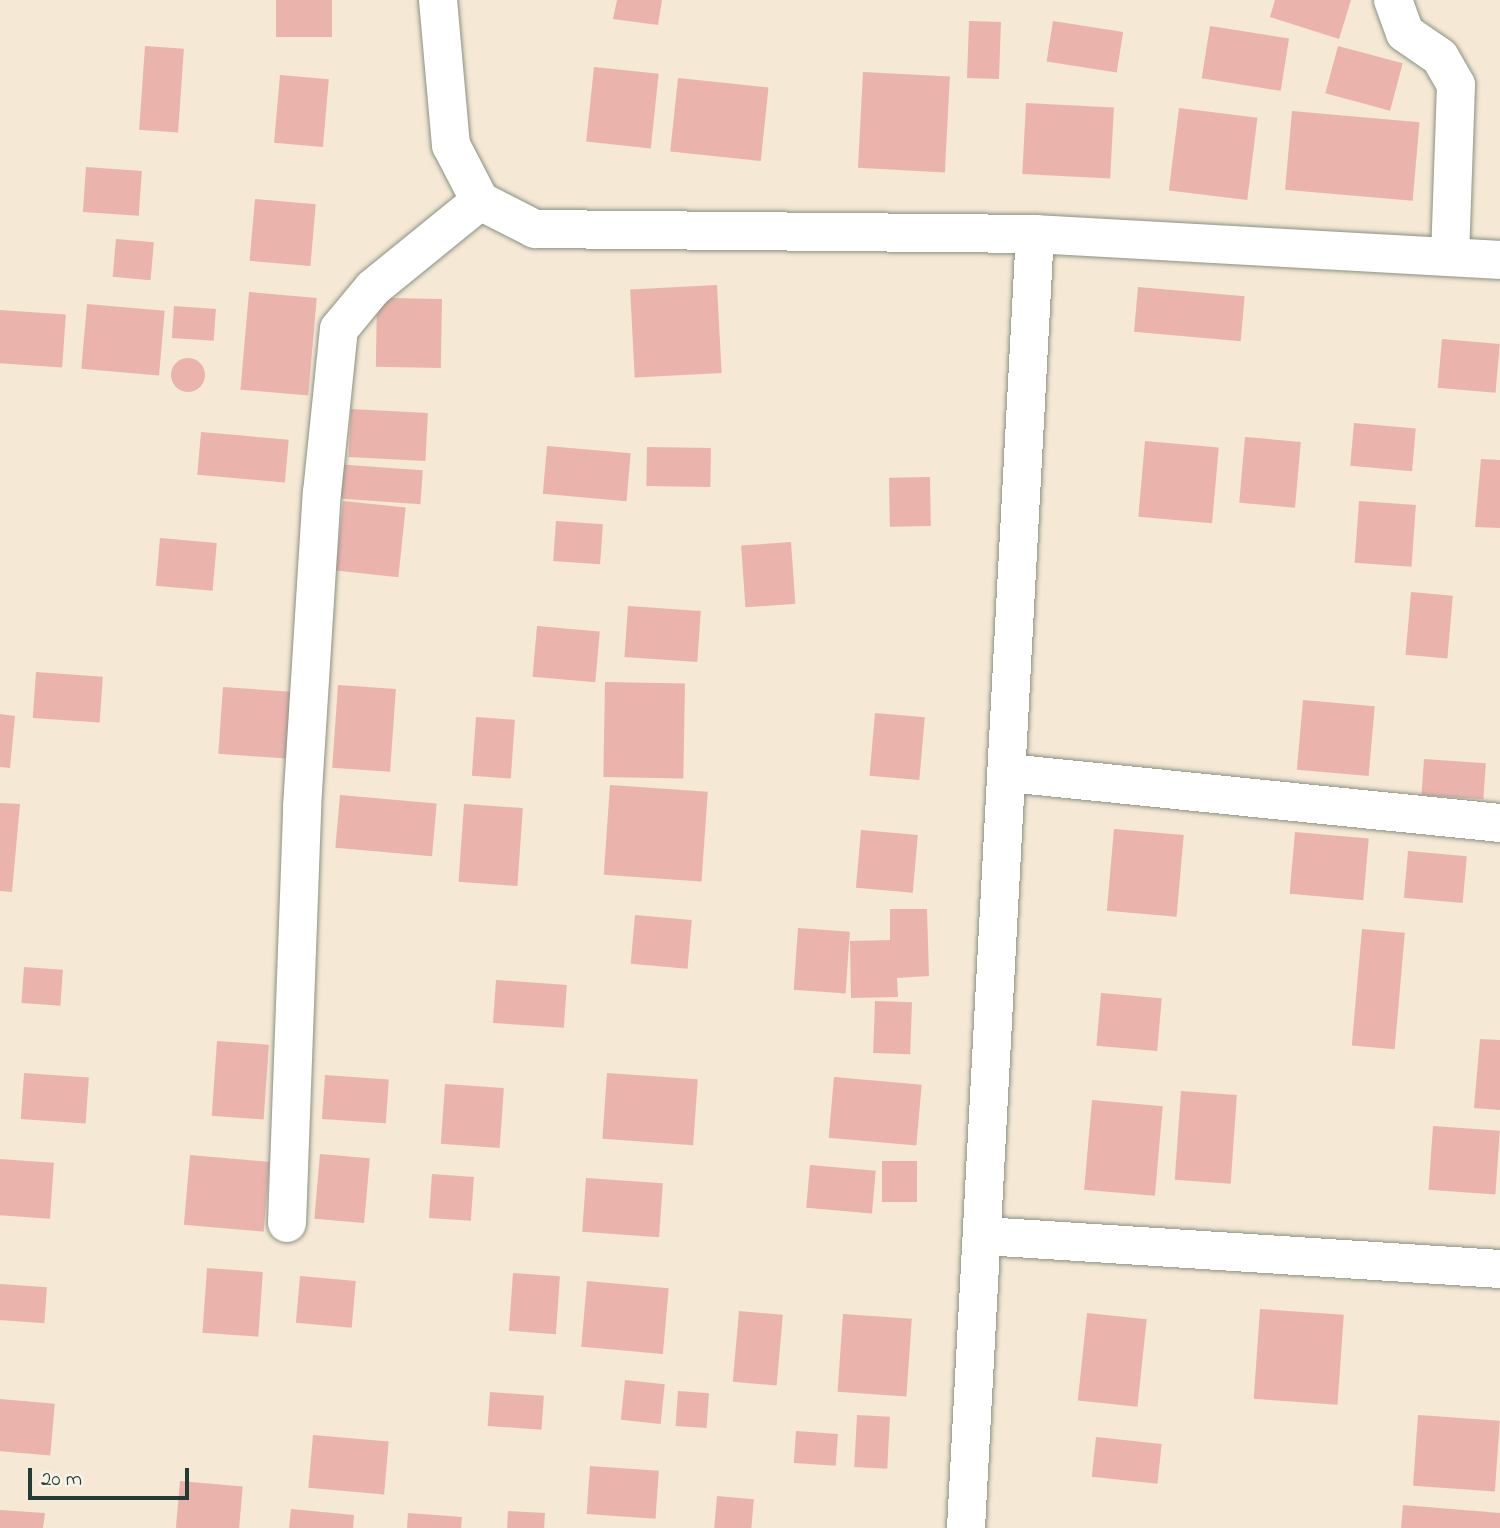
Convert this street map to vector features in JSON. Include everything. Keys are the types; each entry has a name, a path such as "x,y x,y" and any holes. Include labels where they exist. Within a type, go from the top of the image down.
{"street":[{"path":"438,0 451,145 480,201 535,229 1035,234 1500,260"},
{"path":"1393,0 1405,33 1440,57 1456,85 1450,257"},
{"path":"287,1223 304,780 322,493 339,328 373,288 480,201"},
{"path":"966,1528 984,1236 1035,234"},
{"path":"1008,773 1500,823"},
{"path":"984,1236 1500,1269"}],"building":[{"path":"276,0 332,0 332,37 276,37"},
{"path":"617,0 662,0 658,25 613,19"},
{"path":"1275,0 1351,0 1339,39 1270,17"},
{"path":"969,21 1001,22 999,79 967,78"},
{"path":"1053,21 1123,32 1117,73 1047,61"},
{"path":"1210,26 1289,39 1281,91 1202,78"},
{"path":"145,46 184,49 178,133 139,130"},
{"path":"1338,46 1403,63 1390,111 1325,93"},
{"path":"594,67 659,74 651,148 586,142"},
{"path":"863,72 950,77 945,172 858,168"},
{"path":"280,75 329,79 323,147 274,143"},
{"path":"678,78 769,88 761,161 670,152"},
{"path":"1026,103 1114,108 1110,179 1022,174"},
{"path":"1179,108 1257,118 1247,200 1169,190"},
{"path":"1292,111 1420,122 1413,201 1285,190"},
{"path":"86,167 142,171 139,216 83,212"},
{"path":"255,199 316,204 310,266 250,261"},
{"path":"116,239 154,242 151,280 113,277"},
{"path":"717,285 722,373 635,377 630,290"},
{"path":"1138,287 1245,296 1241,341 1134,332"},
{"path":"249,292 317,298 308,396 240,390"},
{"path":"377,298 442,299 441,368 376,367"},
{"path":"87,304 165,311 159,376 81,369"},
{"path":"174,306 216,309 214,341 172,338"},
{"path":"0,310 66,315 62,367 0,363"},
{"path":"1442,339 1500,344 1496,393 1438,388"},
{"path":"188,358 200,363 205,375 200,387 188,392 176,387 171,375 176,363"},
{"path":"351,409 428,413 425,461 348,457"},
{"path":"1354,423 1416,428 1412,471 1350,466"},
{"path":"201,432 289,440 285,483 197,475"},
{"path":"1245,437 1301,442 1295,508 1239,503"},
{"path":"1145,441 1219,447 1212,523 1138,517"},
{"path":"547,446 631,453 626,501 543,494"},
{"path":"647,447 711,448 710,487 646,486"},
{"path":"1481,459 1500,460 1500,528 1475,527"},
{"path":"334,464 423,470 420,504 332,498"},
{"path":"930,477 931,526 890,527 889,478"},
{"path":"343,501 406,508 398,577 336,571"},
{"path":"1359,501 1416,505 1412,567 1355,563"},
{"path":"556,521 603,524 600,564 553,561"},
{"path":"160,538 217,543 213,591 156,586"},
{"path":"791,542 795,604 745,607 741,545"},
{"path":"1411,592 1453,596 1447,658 1406,655"},
{"path":"628,606 701,611 697,662 624,657"},
{"path":"537,626 600,631 595,682 533,677"},
{"path":"36,672 103,677 100,723 33,718"},
{"path":"605,682 685,683 683,778 603,777"},
{"path":"338,685 396,689 390,772 332,768"},
{"path":"223,687 295,692 290,759 218,754"},
{"path":"1303,700 1375,706 1369,776 1297,770"},
{"path":"875,713 925,717 919,780 870,776"},
{"path":"0,714 15,716 10,768 0,767"},
{"path":"476,717 515,720 511,779 472,776"},
{"path":"1424,759 1486,763 1483,799 1421,795"},
{"path":"610,785 708,792 701,882 604,875"},
{"path":"340,795 437,803 432,856 335,848"},
{"path":"0,803 20,804 12,892 0,891"},
{"path":"464,804 523,808 517,886 459,882"},
{"path":"1114,829 1184,835 1177,917 1107,911"},
{"path":"861,830 918,835 913,893 856,888"},
{"path":"1295,832 1369,838 1363,900 1290,894"},
{"path":"1408,851 1467,856 1463,903 1404,898"},
{"path":"890,909 927,909 929,976 897,978 898,997 851,998 850,941 890,940"},
{"path":"635,915 692,920 688,969 631,964"},
{"path":"798,928 850,932 846,993 794,990"},
{"path":"1362,929 1405,933 1395,1049 1352,1046"},
{"path":"24,967 63,970 60,1006 21,1003"},
{"path":"496,980 567,985 564,1028 493,1023"},
{"path":"1101,993 1162,998 1157,1051 1096,1046"},
{"path":"875,1001 912,1002 910,1054 873,1053"},
{"path":"1480,1039 1500,1040 1500,1110 1474,1108"},
{"path":"217,1041 269,1045 264,1119 212,1116"},
{"path":"24,1073 89,1078 86,1123 21,1119"},
{"path":"607,1073 698,1079 693,1145 602,1139"},
{"path":"325,1075 389,1079 386,1123 322,1119"},
{"path":"834,1077 922,1085 916,1145 829,1138"},
{"path":"445,1084 504,1088 500,1148 441,1144"},
{"path":"1181,1091 1237,1095 1231,1184 1175,1180"},
{"path":"1092,1100 1163,1106 1155,1196 1084,1190"},
{"path":"1433,1126 1500,1131 1495,1195 1429,1190"},
{"path":"320,1154 370,1158 364,1223 314,1219"},
{"path":"190,1155 270,1162 264,1232 184,1225"},
{"path":"0,1159 54,1163 50,1219 0,1215"},
{"path":"882,1161 917,1161 917,1202 882,1202"},
{"path":"810,1165 876,1171 872,1214 806,1208"},
{"path":"432,1174 474,1177 471,1221 429,1218"},
{"path":"586,1178 663,1183 659,1237 582,1232"},
{"path":"207,1268 263,1272 258,1337 202,1333"},
{"path":"513,1273 560,1276 556,1334 509,1331"},
{"path":"300,1276 356,1281 352,1328 296,1323"},
{"path":"587,1281 669,1288 663,1354 581,1347"},
{"path":"0,1284 47,1287 44,1323 0,1320"},
{"path":"1260,1309 1344,1315 1338,1405 1254,1399"},
{"path":"739,1311 783,1315 777,1386 733,1382"},
{"path":"1087,1313 1147,1319 1137,1407 1078,1401"},
{"path":"843,1314 912,1319 906,1397 838,1392"},
{"path":"625,1380 665,1384 661,1424 621,1420"},
{"path":"678,1391 709,1393 706,1428 676,1426"},
{"path":"490,1392 544,1396 541,1430 488,1426"},
{"path":"0,1399 55,1404 50,1456 0,1451"},
{"path":"857,1415 890,1417 887,1469 854,1467"},
{"path":"1418,1415 1500,1421 1495,1492 1413,1486"},
{"path":"796,1431 838,1434 836,1466 794,1463"},
{"path":"313,1435 389,1442 384,1494 308,1488"},
{"path":"1096,1437 1162,1444 1157,1484 1092,1477"},
{"path":"590,1466 659,1471 655,1519 587,1514"},
{"path":"180,1481 243,1486 239,1528 176,1528"},
{"path":"717,1496 754,1499 751,1528 714,1528"},
{"path":"1403,1505 1500,1513 1500,1528 1401,1528"},
{"path":"291,1509 354,1515 353,1528 289,1528"},
{"path":"0,1510 45,1513 43,1528 0,1528"},
{"path":"508,1511 545,1513 544,1528 507,1528"},
{"path":"408,1513 462,1517 461,1528 407,1528"}]}
